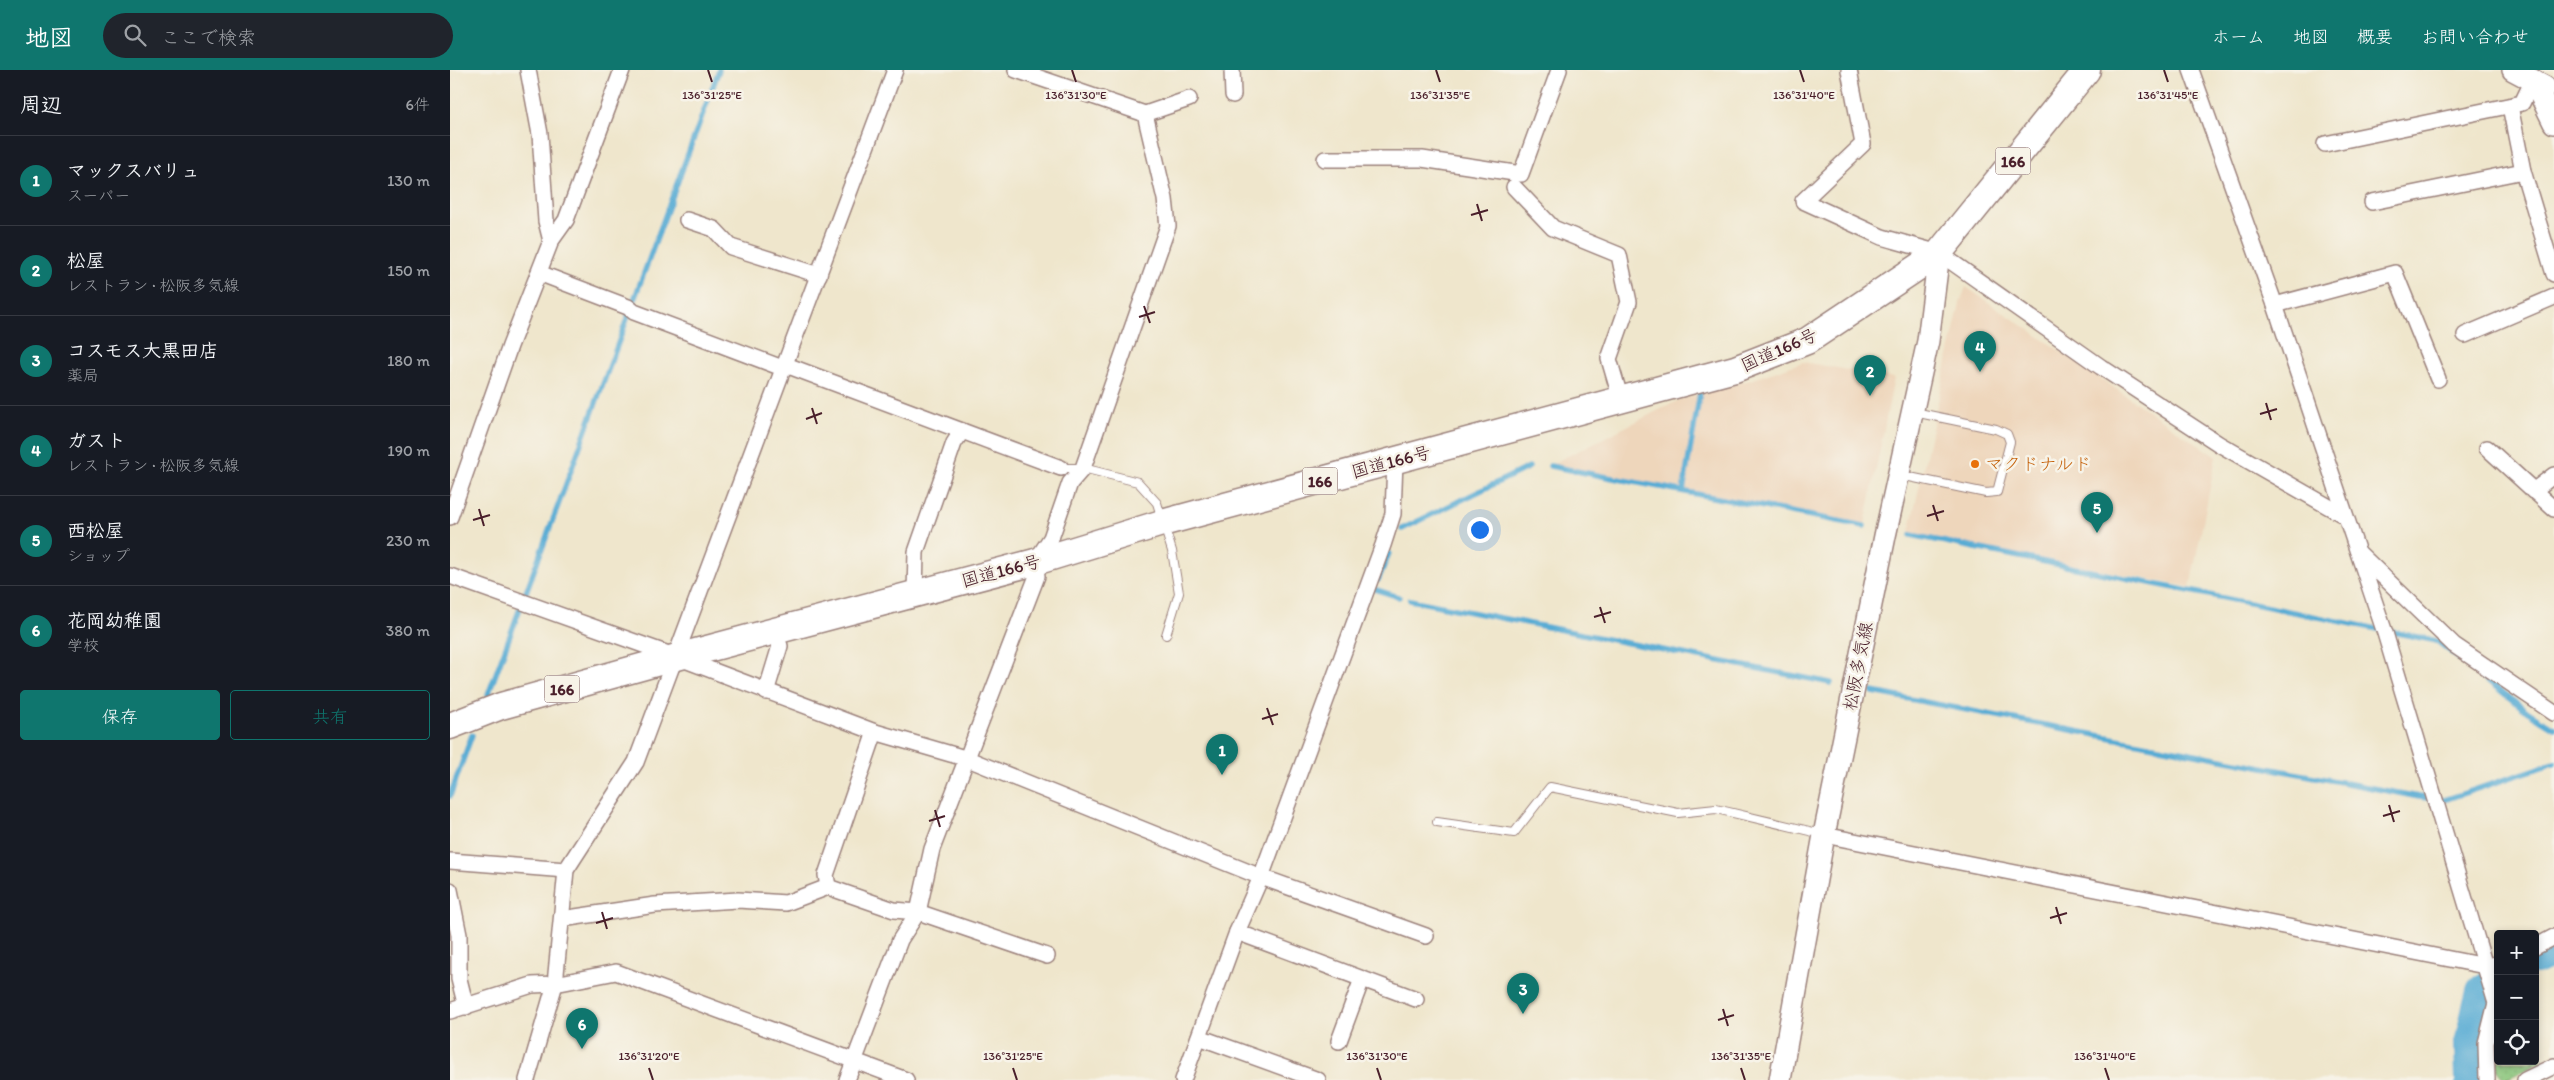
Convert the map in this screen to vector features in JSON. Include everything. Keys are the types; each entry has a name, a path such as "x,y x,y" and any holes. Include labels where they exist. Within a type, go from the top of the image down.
{"highway":[{"name":"国道166号","path":"450,726 501,706 677,657 1035,562 1162,523 1735,369 1807,342 1939,253 2086,70"}],"main road":[{"path":"2513,70 2530,75 2554,91"},
{"path":"2530,75 2554,123"},
{"name":"松阪多気線","path":"1780,1080 1824,835 1898,474 1928,341 1939,253"}],"street":[{"path":"528,70 540,134 546,221 551,241"},
{"path":"450,517 510,346 551,241 566,220 622,70"},
{"path":"527,1080 555,984 566,870 636,762 677,657 895,70"},
{"path":"1016,70 1145,114 1189,99"},
{"path":"1232,70 1233,95"},
{"path":"1325,159 1422,159 1521,174 1558,70"},
{"path":"1849,70 1864,144 1803,201 1882,237 1939,253 2101,367 2219,444 2345,516"},
{"path":"2191,70 2275,305 2383,628 2435,800 2489,966 2496,1003 2486,1043 2487,1080"},
{"path":"2325,144 2522,103 2530,75"},
{"path":"2510,106 2523,171 2554,274"},
{"path":"846,1080 900,940 918,912 932,849 1037,576 1035,562 1051,538 1070,484 1083,468 1168,226 1165,199 1145,114"},
{"path":"2372,202 2523,171"},
{"path":"1514,187 1553,228 1618,255 1629,302 1609,359 1621,400"},
{"path":"687,220 714,229 731,247 819,275"},
{"path":"539,273 785,367 1061,468"},
{"path":"2275,305 2395,273 2438,379"},
{"path":"2465,335 2554,297"},
{"path":"915,594 916,552 954,443 962,431"},
{"path":"2487,448 2533,492 2554,509"},
{"path":"1183,1080 1237,932 1262,877 1383,545 1393,514 1395,461"},
{"path":"2533,492 2554,475"},
{"path":"2357,550 2454,645 2554,713"},
{"path":"450,576 677,657 875,732 968,759 1262,877 1426,936"},
{"path":"766,692 780,646 775,631"},
{"path":"828,887 826,875 875,732"},
{"path":"1824,835 2489,966"},
{"path":"450,861 566,870"},
{"path":"562,919 655,905 738,900 786,903 828,887 894,910 918,912 1047,956"},
{"path":"450,890 459,935 460,979 466,1007"},
{"path":"1237,932 1416,999"},
{"path":"2539,944 2554,937"},
{"path":"450,1011 532,985 555,984 616,972 906,1080"},
{"path":"1339,1041 1362,979"},
{"path":"1199,1037 1318,1080"},
{"path":"2525,1080 2554,1066"}],"lane":[{"path":"1898,474 1986,493 1997,492 2010,442 2007,434 1996,429 1912,412"},
{"path":"1061,468 1083,468 1138,482 1157,503 1172,551 1179,593 1166,635"},
{"path":"1437,822 1514,833 1550,787 1678,813 1716,809 1824,835"}],"shaded area":[{"path":"1966,287 2216,457 2190,587 1909,533 1960,303"},
{"path":"1803,362 1894,378 1865,525 1552,464 1681,399 1751,380"}],"green space":[{"path":"2497,1065 2534,1065 2505,1080 2497,1071"}],"waterway":[{"path":"488,695 719,70"},
{"path":"1683,491 1700,393"},
{"path":"1550,466 1864,526"},
{"path":"1402,529 1529,467"},
{"path":"1911,535 2437,641 2528,712 2554,728"},
{"path":"1378,580 1389,553"},
{"path":"1374,589 1399,597"},
{"path":"1410,600 1831,683"},
{"path":"1873,692 2419,797 2444,800 2554,763"},
{"path":"450,796 472,735"},
{"path":"2539,957 2554,950"},
{"path":"2471,1080 2470,1044 2482,991 2494,983"}],"place":[{"name":"ガスト","path":"1980,372"},
{"name":"松屋","path":"1870,396"},
{"name":"マクドナルド","path":"1975,464"},
{"name":"西松屋","path":"2097,533"},
{"name":"マックスバリュ","path":"1222,775"},
{"name":"コスモス大黒田店","path":"1523,1014"},
{"name":"花岡幼稚園","path":"582,1049"}]}
